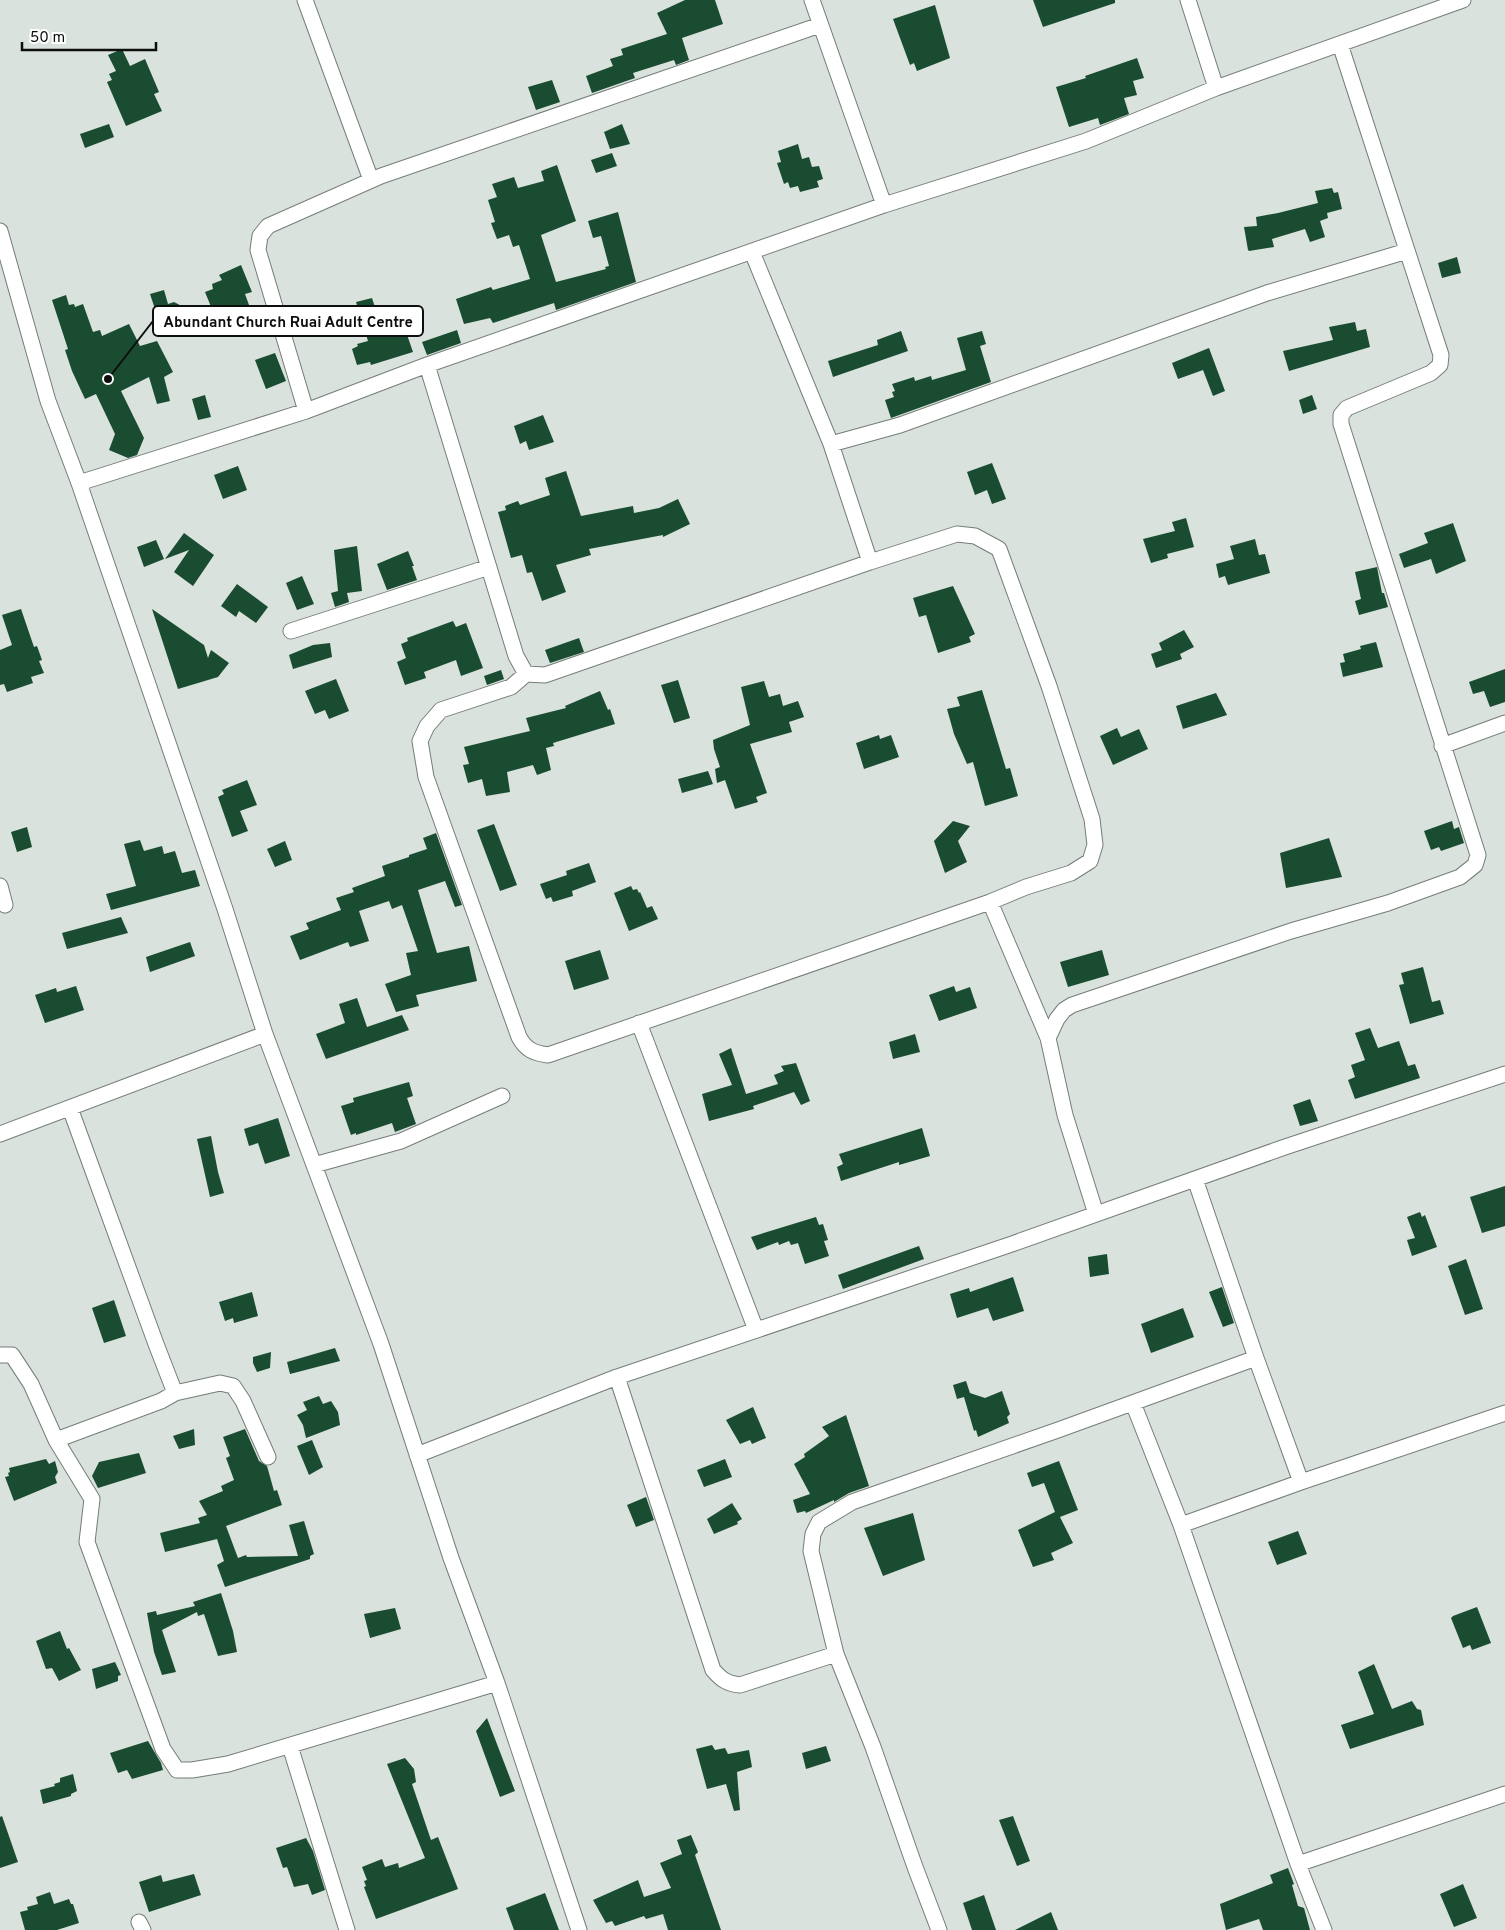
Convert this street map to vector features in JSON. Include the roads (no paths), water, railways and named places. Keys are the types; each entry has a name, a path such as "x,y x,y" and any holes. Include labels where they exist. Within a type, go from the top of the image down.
{"street":[{"path":"304,0 371,180"},
{"path":"812,0 884,206"},
{"path":"1188,0 1216,88"},
{"path":"79,483 306,411 427,365 884,206 1086,140 1216,88 1463,0"},
{"path":"306,411 258,250 260,236 268,226 371,180 820,25"},
{"path":"1048,1038 1057,1019 1064,1010 1072,1005 1291,931 1388,903 1460,877 1475,865 1478,855 1341,424 1341,415 1347,408 1431,373 1440,365 1441,355 1340,44"},
{"path":"0,231 7,283 79,483 225,909 265,1034 381,1344 451,1558 497,1683 579,1930"},
{"path":"831,444 900,425 1267,294 1407,251"},
{"path":"752,252 831,444 870,562"},
{"path":"427,365 516,656 526,674"},
{"path":"958,534 975,536 999,549 1050,686 1092,819 1095,845 1090,861 1071,873 1026,887 990,902 548,1055 531,1052 524,1045 516,1028 426,777 420,740 427,726 441,710 510,687 526,674 545,675 870,562 958,534"},
{"path":"291,631 489,567"},
{"path":"1442,746 1505,723"},
{"path":"0,886 5,905"},
{"path":"990,902 1048,1038 1065,1115 1096,1214"},
{"path":"640,1023 756,1330"},
{"path":"0,1134 265,1034"},
{"path":"417,1455 617,1377 1505,1074"},
{"path":"314,1164 401,1141 502,1096"},
{"path":"70,1108 152,1335 175,1393"},
{"path":"1195,1179 1256,1358 1301,1482"},
{"path":"0,1355 12,1355 31,1384 56,1440 92,1499 87,1542 163,1749 176,1770 192,1770 228,1764 497,1683"},
{"path":"939,1930 873,1747 836,1654 811,1552 813,1534 819,1522 852,1502 1256,1358"},
{"path":"617,1377 713,1670 722,1680 740,1685 836,1654"},
{"path":"56,1440 161,1401 175,1393 220,1383 233,1386 243,1401 268,1457"},
{"path":"1133,1403 1181,1525 1298,1864 1324,1930"},
{"path":"1181,1525 1505,1413"},
{"path":"290,1746 347,1930"},
{"path":"1298,1864 1505,1794"}],"place":[{"name":"Abundant Church Ruai Adult Centre","path":"108,379"}]}
